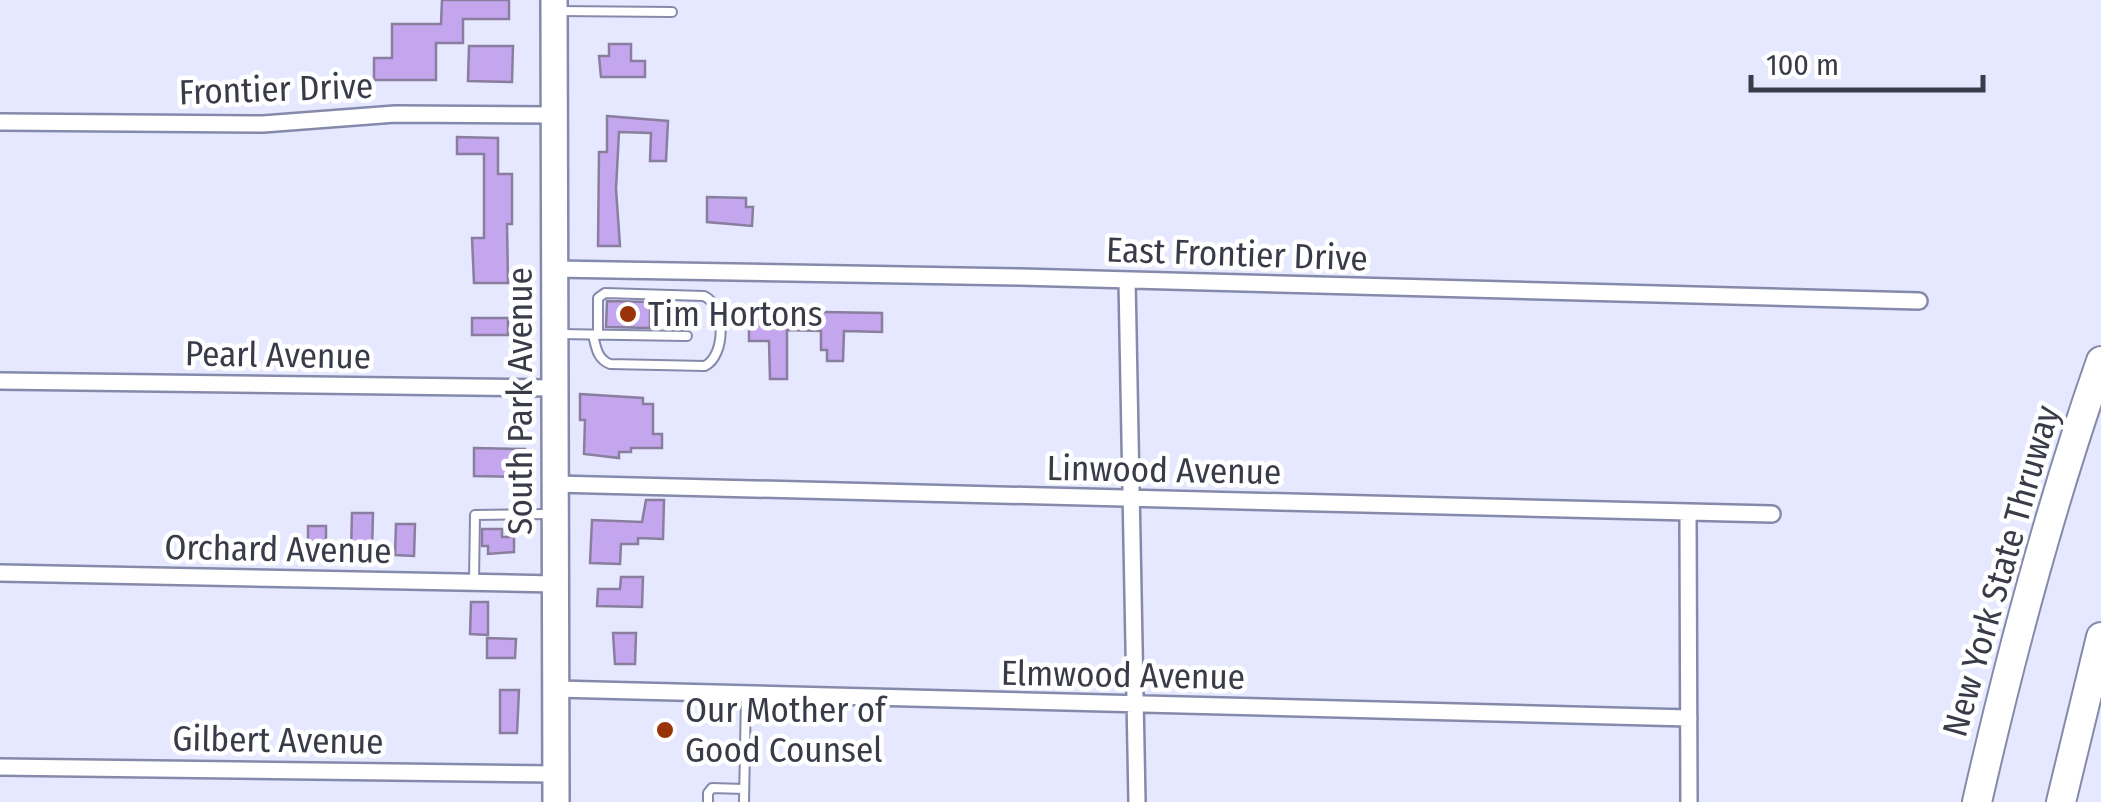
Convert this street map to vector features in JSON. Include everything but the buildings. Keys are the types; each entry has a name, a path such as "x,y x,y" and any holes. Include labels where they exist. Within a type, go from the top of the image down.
{"highway":[{"name":"New York State Thruway","path":"1977,802 2010,660 2074,439 2101,361"},
{"path":"2061,802 2101,637"}],"main road":[{"name":"South Park Avenue","path":"554,6 556,802"}],"street":[{"name":"Frontier Drive","path":"0,122 264,124 395,114 554,116"},
{"name":"East Frontier Drive","path":"554,270 1127,280 1919,301"},
{"path":"1127,280 1136,802"},
{"name":"Pearl Avenue","path":"0,381 554,388"},
{"name":"Linwood Avenue","path":"555,484 1772,514"},
{"path":"1688,512 1689,802"},
{"name":"Orchard Avenue","path":"0,573 555,584"},
{"name":"Elmwood Avenue","path":"556,689 1689,718"},
{"name":"Gilbert Avenue","path":"0,767 556,774"}],"lane":[{"path":"554,6 672,12"},
{"path":"605,294 704,296 713,300 718,310 718,352 714,361 704,366 610,364 603,362 596,351 595,335 598,298 605,294"},
{"path":"554,334 687,336"},
{"path":"474,583 475,515 555,514"},
{"path":"744,802 746,694"},
{"path":"708,802 712,788 744,789"}],"place":[{"name":"Tim Hortons","path":"628,314"},
{"name":"Our Mother of Good Counsel","path":"665,730"}]}
